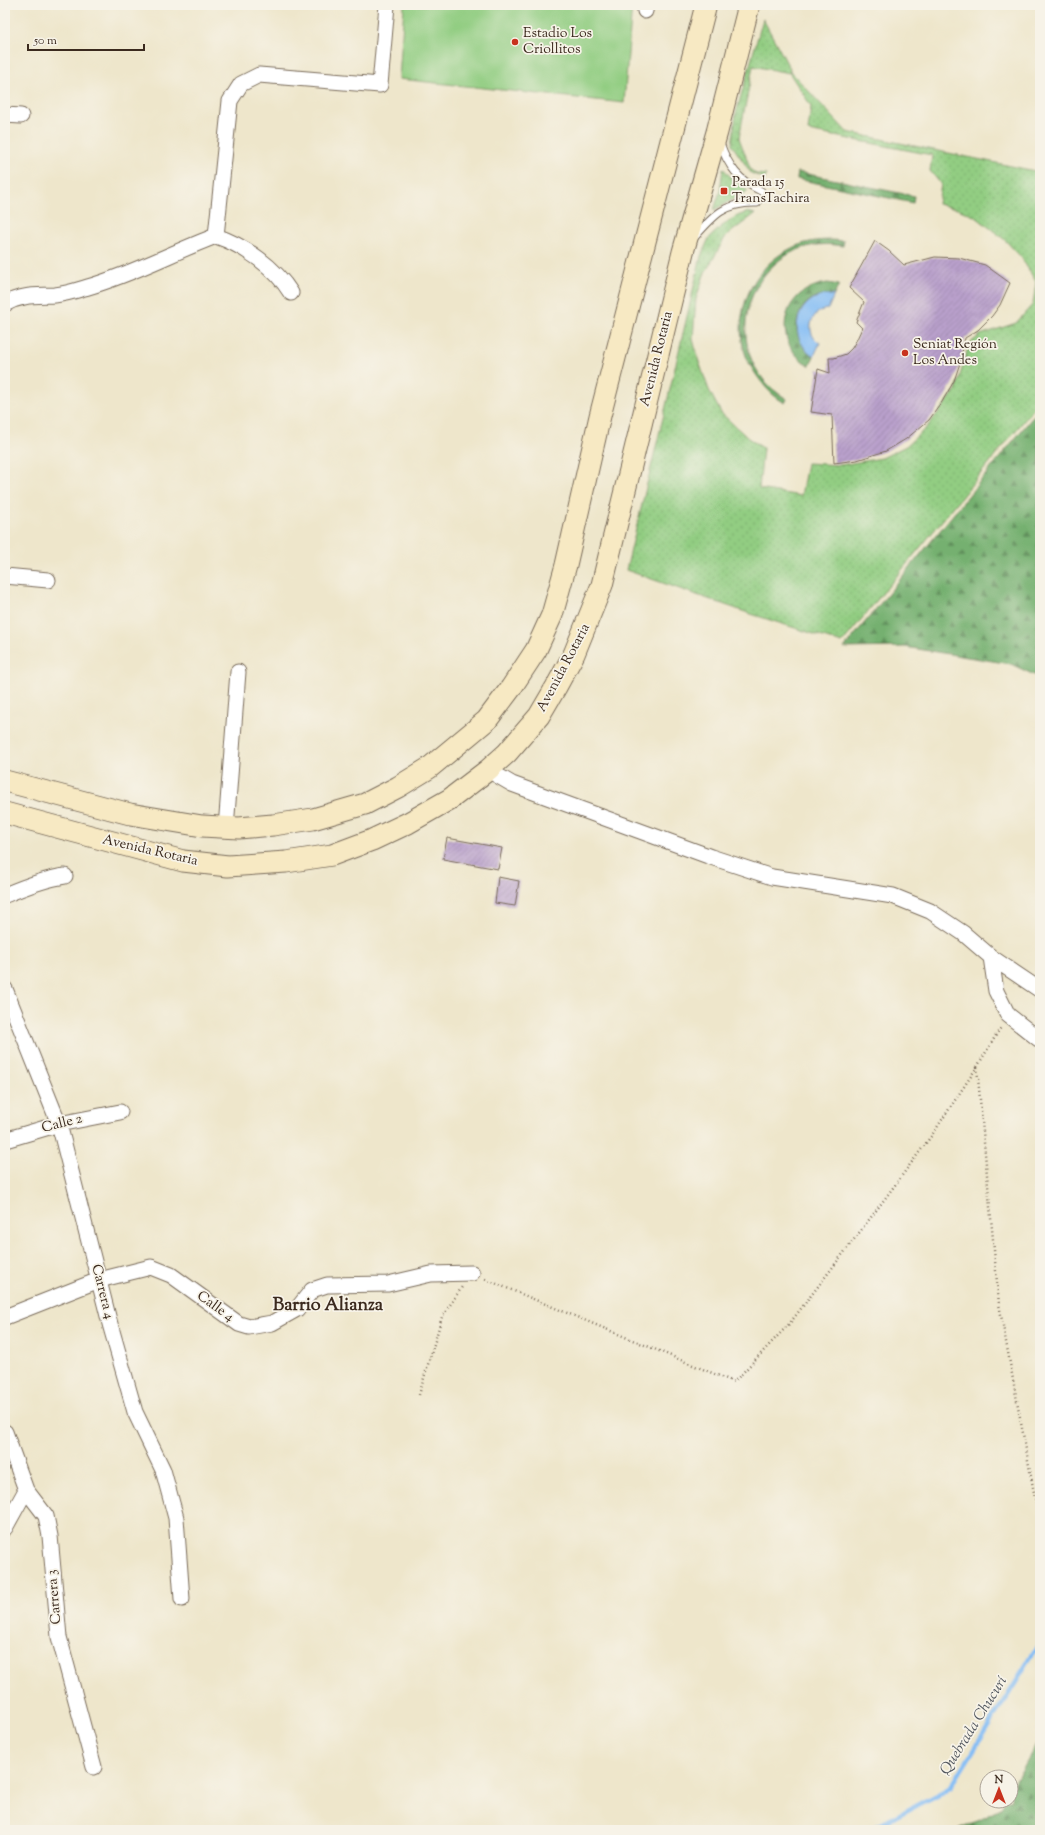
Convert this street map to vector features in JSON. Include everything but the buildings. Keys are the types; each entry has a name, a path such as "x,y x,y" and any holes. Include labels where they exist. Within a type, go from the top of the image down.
{"main road":[{"path":"5,781 130,814 226,828 273,825 313,819 365,804 398,787 429,768 487,720 511,688 536,650 552,614 566,565 600,416 706,5"},
{"name":"Avenida Rotaria","path":"5,812 183,861 228,866 286,862 332,855 372,840 408,823 450,799 488,770 507,753 539,716 574,654 589,621 602,585 683,252 717,132 749,5"}],"street":[{"path":"216,236 230,101 241,84 260,75 380,85 387,5"},
{"path":"5,115 21,116"},
{"path":"5,304 34,294 57,295 89,287 132,272 186,247 216,236 232,241 266,265 284,282 291,293"},
{"path":"5,576 48,580"},
{"path":"226,828 238,672"},
{"path":"488,770 512,784 711,857 772,877 893,896 930,912 963,933 990,957 1040,990"},
{"path":"5,895 31,885 60,877"},
{"path":"990,957 996,991 1008,1015 1040,1040"},
{"name":"Carrera 4","path":"5,989 59,1124 135,1412 163,1470 176,1518 182,1599"},
{"name":"Calle 2","path":"5,1140 59,1124 120,1112"},
{"name":"Calle 4","path":"5,1317 99,1280 151,1268 170,1275 239,1324 249,1327 272,1323 297,1309 312,1290 327,1285 388,1284 430,1274 472,1273"},
{"name":"Carrera 3","path":"5,1432 26,1490 46,1516 50,1536 59,1637 94,1767"},
{"path":"5,1528 26,1490"}],"lane":[{"path":"717,132 724,155 737,175 747,185 761,191"},
{"path":"683,252 712,217 727,208 742,203 757,203"}],"path":[{"path":"419,1395 442,1317 472,1273 734,1382 790,1323 932,1135 977,1067 1008,1015"},
{"path":"977,1067 999,1304 1040,1525"}],"green space":[{"name":"Estadio Los Criollitos","path":"404,5 632,5 624,103 399,79"},
{"path":"763,19 790,69 789,73 753,66 739,138 751,170 756,174 766,175 765,179 751,173 732,145 736,113"},
{"path":"790,71 847,132 1040,172 1040,401 842,643 748,613 626,570 701,256 709,238 722,226 737,216 748,212 755,214 726,236 704,275 696,299 693,339 698,359 709,390 721,413 748,438 763,448 759,489 801,496 807,463 840,465 882,458 906,446 926,428 956,390 969,344 980,335 1016,323 1033,304 1036,282 1021,257 1005,240 976,217 958,209 938,204 941,184 930,171 932,155 808,131 811,106 790,74"},
{"path":"723,168 734,181 748,191 714,210 720,191"},
{"path":"798,172 914,196 913,203 797,179"},
{"path":"832,240 844,241 843,246 811,246 785,256 765,275 751,299 746,326 749,353 763,379 787,399 785,403 772,394 765,386 755,373 746,357 742,340 741,322 744,304 751,288 761,273 773,260 788,250 804,243"},
{"path":"828,283 839,285 834,295 821,295 811,300 803,307 798,316 797,327 799,338 804,348 814,356 810,366 797,356 789,344 785,331 786,318 791,305 800,295 812,287"},
{"path":"1040,408 1040,675 1034,675 1011,664 905,647 844,648"},
{"path":"1040,1737 1040,1830 958,1830 999,1809 1019,1809 1019,1775"}],"water":[{"path":"823,295 834,295 828,309 817,313 811,323 812,334 820,343 814,356 800,341 798,322 800,314 805,306 813,299"}],"waterway":[{"name":"Quebrada Chucurí","path":"870,1830 951,1787 1040,1642"}],"place":[{"name":"Estadio Los Criollitos","path":"515,42"},
{"name":"Parada 15 TransTachira","path":"724,191"},
{"name":"Seniat Región Los Andes","path":"905,353"}],"district":[{"name":"Barrio Alianza","path":"328,1306"}]}
